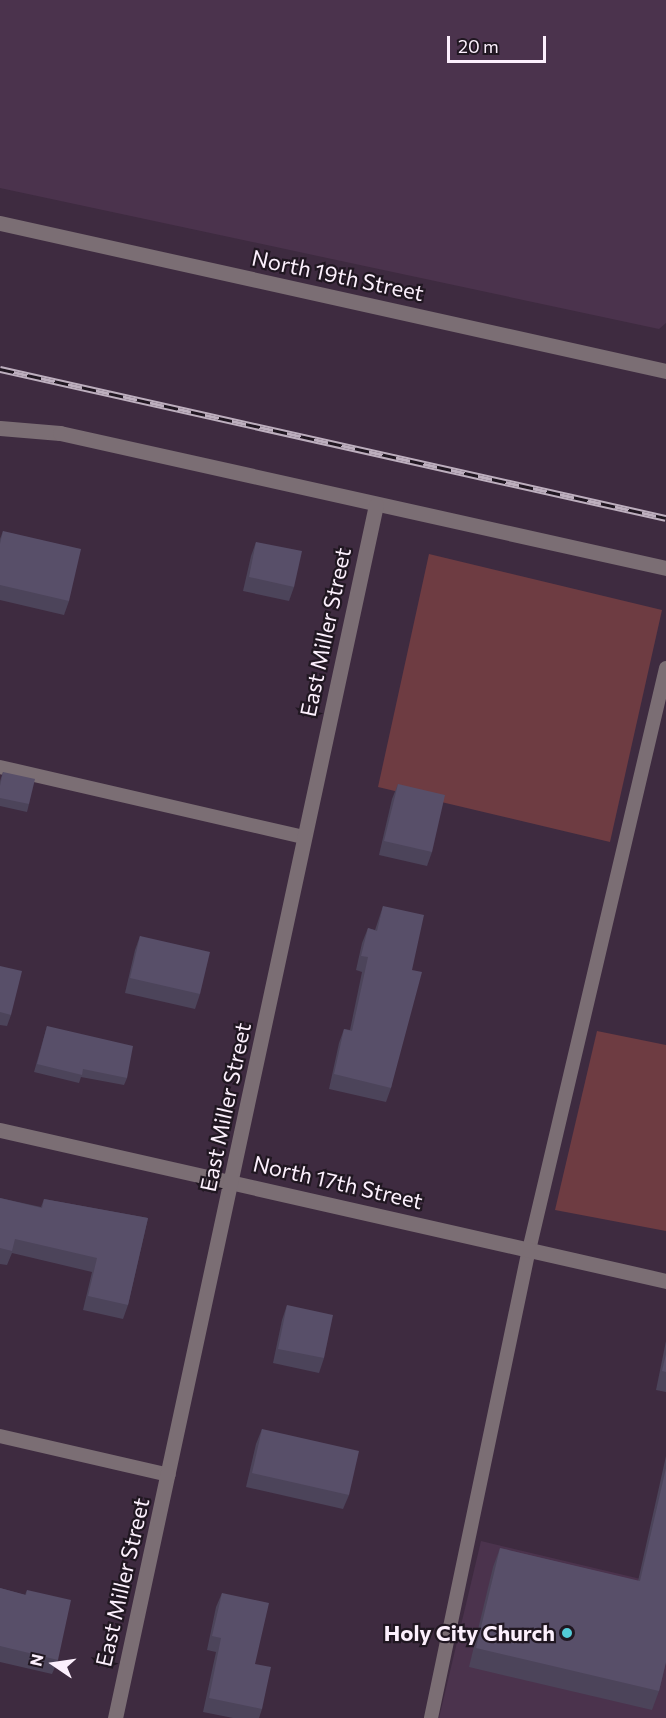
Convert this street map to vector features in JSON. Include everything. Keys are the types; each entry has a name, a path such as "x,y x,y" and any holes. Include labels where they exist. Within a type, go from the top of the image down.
{"street":[{"name":"North 19th Street","path":"0,223 666,371"},
{"path":"0,429 60,434 666,568"},
{"name":"East Miller Street","path":"114,1718 170,1475 376,505"},
{"name":"North 17th Street","path":"0,1130 666,1281"}],"lane":[{"path":"431,1718 529,1250 666,668"},
{"path":"0,767 304,837"},
{"path":"0,1436 170,1475"}],"shaded area":[{"path":"0,0 666,0 666,323 659,329 0,188"},
{"path":"429,554 662,610 610,842 378,787"},
{"path":"597,1031 666,1045 666,1231 555,1210"},
{"path":"481,1541 666,1585 666,1718 439,1718"}],"building":[{"path":"3,531 81,549 69,601 0,585 0,544"},
{"path":"256,542 302,551 294,587 249,577"},
{"path":"3,772 35,779 29,804 0,798"},
{"path":"398,784 445,795 432,852 384,841"},
{"path":"383,906 424,915 412,970 422,972 391,1088 334,1074 344,1029 352,1031 368,957 361,956 368,928 377,931"},
{"path":"140,936 210,952 200,994 130,978"},
{"path":"0,966 22,971 11,1015 0,1012"},
{"path":"47,1026 133,1046 127,1078 83,1069 82,1075 37,1064"},
{"path":"0,1198 42,1208 44,1199 148,1218 128,1305 88,1296 97,1258 15,1239 12,1251 0,1248"},
{"path":"287,1305 333,1315 324,1358 278,1349"},
{"path":"666,1354 666,1372 662,1371"},
{"path":"262,1429 359,1451 349,1495 252,1473"},
{"path":"666,1468 666,1662 659,1691 476,1648 500,1548 640,1581"},
{"path":"0,1588 26,1595 27,1590 71,1600 58,1660 0,1646"},
{"path":"222,1593 269,1603 255,1664 271,1667 262,1709 209,1698 221,1638 212,1636"}],"railway":[{"path":"0,369 666,518"}],"place":[{"name":"Holy City Church","path":"567,1633"}]}
